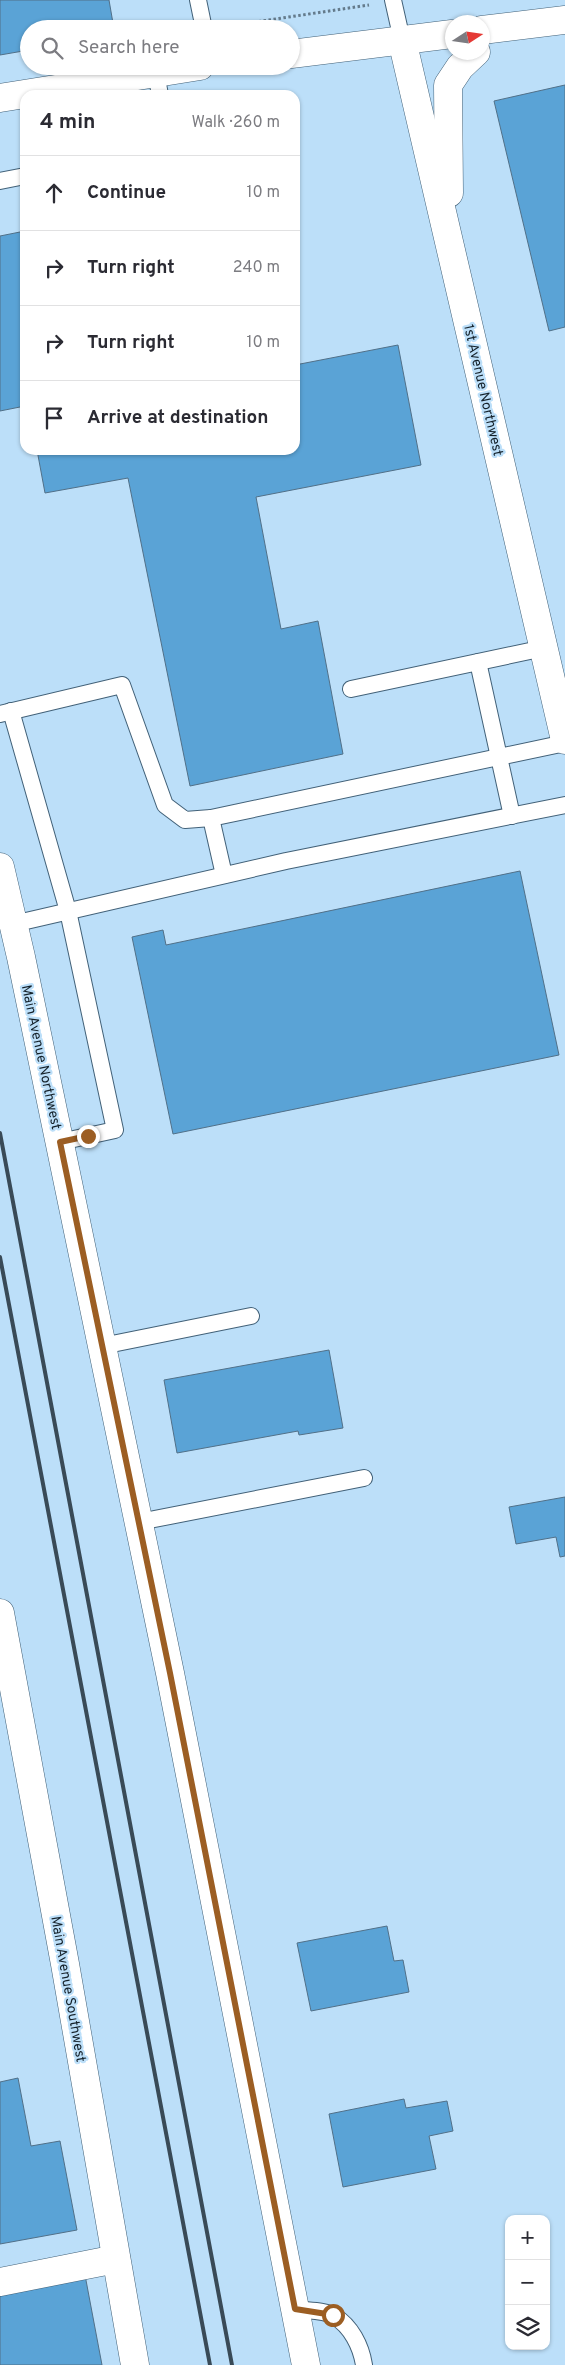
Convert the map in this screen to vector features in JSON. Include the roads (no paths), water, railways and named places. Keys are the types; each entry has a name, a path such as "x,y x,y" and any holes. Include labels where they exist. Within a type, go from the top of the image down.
{"street":[{"path":"490,29 565,20"},
{"path":"490,42 513,26"},
{"path":"300,53 445,35"},
{"name":"1st Avenue Northwest","path":"402,40 565,741"},
{"path":"450,247 448,85 460,67 467,60"},
{"path":"80,90 158,84 179,75"},
{"path":"0,98 20,96"},
{"name":"Main Avenue Northwest","path":"0,867 60,1142 139,1522 306,2365"},
{"name":"Main Avenue Southwest","path":"0,1613 66,1964 135,2365"},
{"path":"0,2282 116,2259"}],"lane":[{"path":"198,0 202,20"},
{"path":"393,1 402,40"},
{"path":"0,181 20,177"},
{"path":"351,689 544,648"},
{"path":"478,662 512,816"},
{"path":"60,1142 114,1130 68,911 5,713 122,685 165,805 185,820 211,818 499,757 565,741"},
{"path":"13,924 224,875 565,805"},
{"path":"211,818 224,875"},
{"path":"102,1346 251,1316"},
{"path":"139,1522 364,1478"},
{"path":"295,2309 333,2315 350,2330 362,2353 364,2365"}],"railway":[{"path":"0,1133 232,2365"},
{"path":"0,1257 210,2365"}]}
